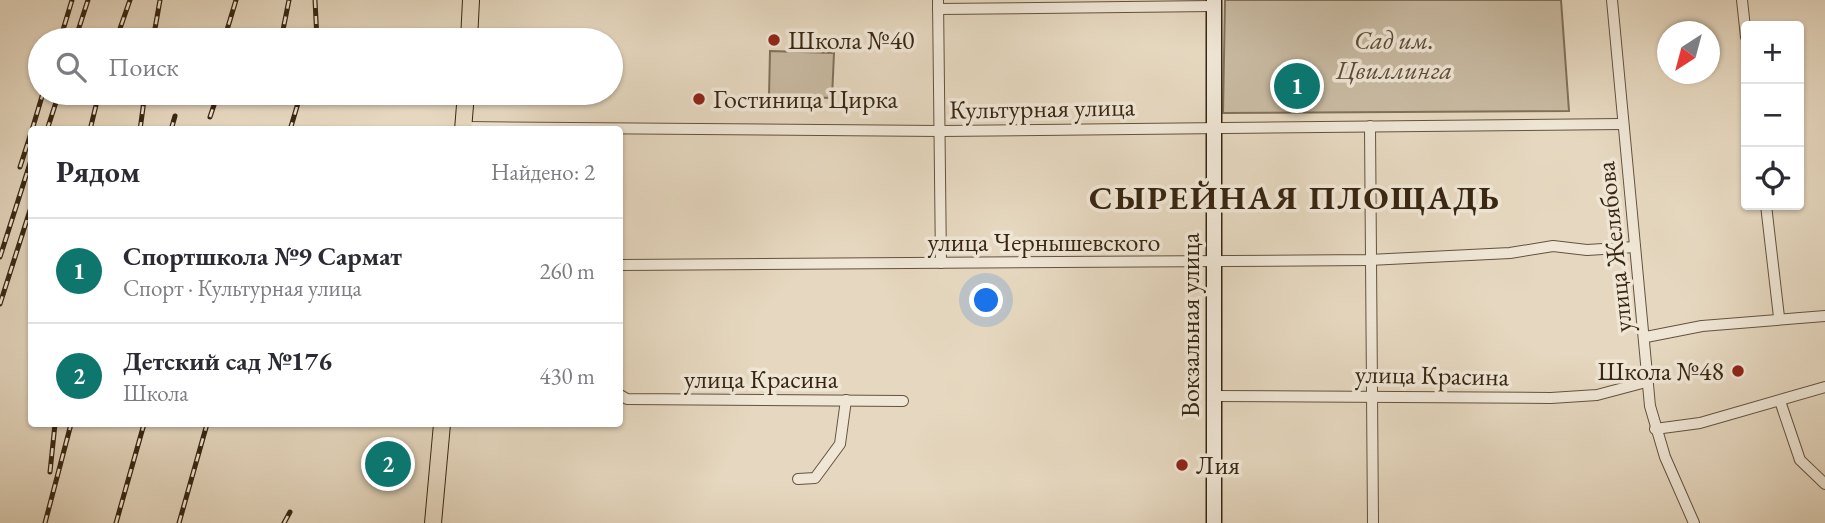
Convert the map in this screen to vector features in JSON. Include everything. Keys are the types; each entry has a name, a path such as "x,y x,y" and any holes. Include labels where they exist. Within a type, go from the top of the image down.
{"main road":[{"path":"470,28 471,0"},
{"path":"463,126 465,105"},
{"path":"433,523 442,427"}],"street":[{"name":"улица Желябова","path":"1612,0 1622,124 1646,337 1646,382 1656,429 1694,523"},
{"path":"1742,0 1744,21"},
{"path":"941,263 938,5 1214,3"},
{"name":"Вокзальная улица","path":"1214,3 1214,523"},
{"name":"Культурная улица","path":"623,129 941,131 1216,126 1622,124"},
{"path":"1370,126 1373,523"},
{"path":"1767,210 1779,317"},
{"name":"улица Чернышевского","path":"623,265 1369,260 1510,253 1553,246 1587,250 1635,247"},
{"path":"1646,337 1702,326 1779,317 1825,316"},
{"name":"улица Красина","path":"1215,396 1551,398 1597,395 1646,382"},
{"path":"1656,429 1700,424 1825,387"},
{"name":"улица Красина","path":"623,397 903,401"},
{"path":"798,479 815,478 840,444 846,400"},
{"path":"1780,401 1800,460 1825,484"}],"green space":[{"name":"Сад им. Цвиллинга","path":"1225,0 1561,0 1569,111 1223,113"},
{"path":"770,51 834,53 832,98 769,96"}],"railway":[{"path":"64,28 72,0"},
{"path":"79,28 88,0"},
{"path":"120,28 130,0"},
{"path":"155,28 160,0"},
{"path":"228,28 236,0"},
{"path":"283,28 289,0"},
{"path":"315,0 316,28"},
{"path":"33,126 39,105"},
{"path":"48,126 55,105"},
{"path":"91,126 96,105"},
{"path":"141,126 143,105"},
{"path":"210,117 214,105"},
{"path":"291,126 297,105"},
{"path":"172,126 175,116"},
{"path":"20,167 28,142"},
{"path":"0,257 28,170"},
{"path":"0,304 28,216"},
{"path":"50,472 55,427"},
{"path":"45,523 70,427"},
{"path":"116,523 143,427"},
{"path":"179,523 206,427"},
{"path":"284,523 290,512"}],"place":[{"name":"Школа №40","path":"774,40"},
{"name":"Спортшкола №9 Сармат","path":"1297,86"},
{"name":"Гостиница Цирка","path":"699,99"},
{"name":"Школа №48","path":"1738,371"},
{"name":"Детский сад №176","path":"388,464"},
{"name":"Лия","path":"1182,465"}],"district":[{"name":"СЫРЕЙНАЯ ПЛОЩАДЬ","path":"1295,197"}]}
